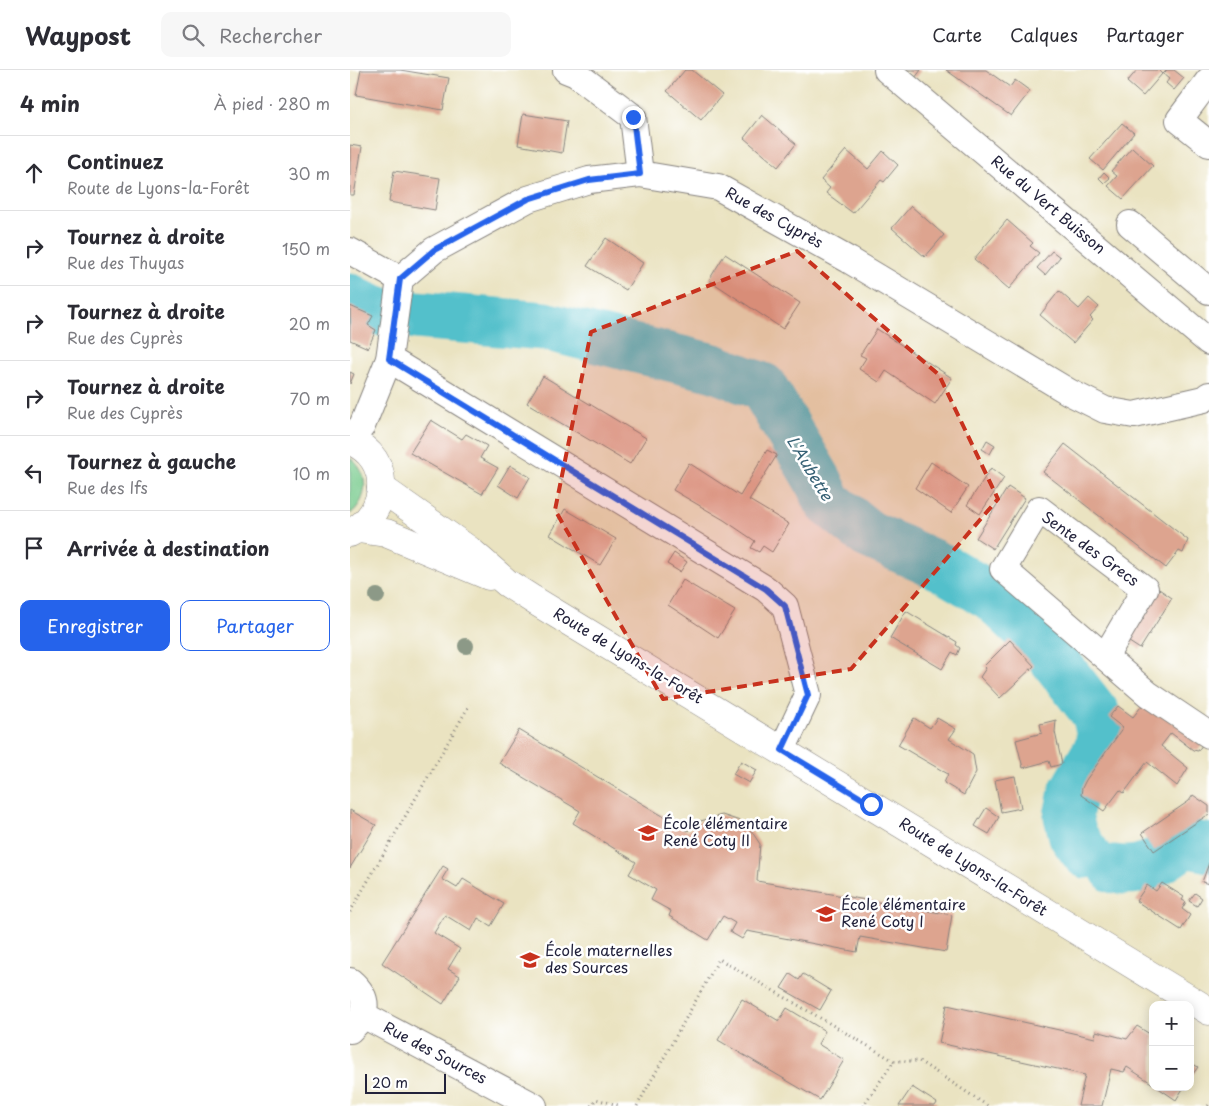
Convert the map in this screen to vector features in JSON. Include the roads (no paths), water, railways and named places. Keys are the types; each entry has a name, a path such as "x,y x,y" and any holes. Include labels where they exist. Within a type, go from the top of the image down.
{"main road":[{"path":"350,439 372,458 379,472 382,488 375,512 354,531"},
{"name":"Route de Lyons-la-Forêt","path":"382,488 469,550 507,583"},
{"name":"Route de Lyons-la-Forêt","path":"354,531 386,533 507,583 1209,1012"}],"street":[{"path":"566,70 576,74 633,117 640,174"},
{"name":"Rue du Vert Buisson","path":"887,70 1209,342"},
{"path":"1209,80 1179,120 1209,144"},
{"name":"Rue des Cyprès","path":"400,279 434,250 528,199 589,180 640,174 718,186 858,264 1068,392 1106,410 1134,415 1204,399 1209,395"},
{"path":"1130,224 1209,291"},
{"path":"350,251 400,279 389,359 362,426 350,439"},
{"path":"389,359 766,589 785,606 808,695 782,750"},
{"name":"Sente des Grecs","path":"1105,657 1145,589 1039,509 1003,569 1105,657 1148,694 1209,735"},
{"path":"350,981 360,990 365,1002 357,1022"},
{"name":"Rue des Sources","path":"357,1022 534,1106"}],"waterway":[{"name":"L'Aubette","path":"350,298 362,305 392,315"},
{"name":"L'Aubette","path":"416,315 544,326 714,368 763,387 819,482 828,502 868,534 943,568 991,596 1040,642 1096,714 1101,735 1098,749 1073,792 1068,816 1073,836 1086,854"},
{"name":"L'Aubette","path":"1114,869 1125,870 1144,867 1160,860 1185,843 1209,848"}],"place":[{"name":"École élémentaire René Coty II","path":"648,833"},
{"name":"École élémentaire René Coty I","path":"826,914"},
{"name":"École maternelles des Sources","path":"530,960"}]}
